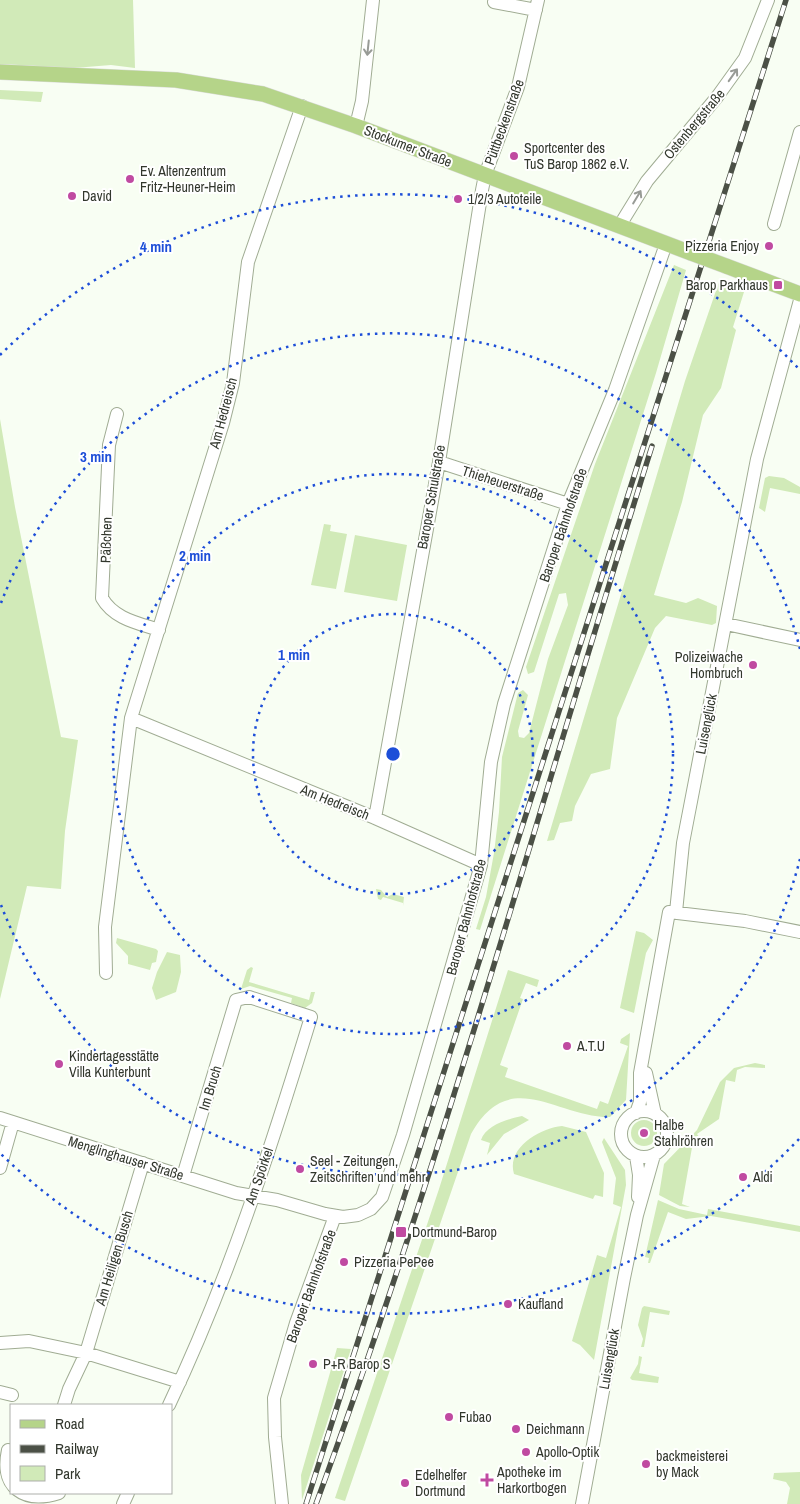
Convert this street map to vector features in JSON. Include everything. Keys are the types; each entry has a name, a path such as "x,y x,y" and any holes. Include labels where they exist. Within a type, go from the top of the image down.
{"main road":[{"name":"Stockumer Straße","path":"0,72 176,80 242,90 302,106 800,294"}],"street":[{"path":"356,126 362,102 373,0"},
{"name":"Ostenbergstraße","path":"760,18 762,0"},
{"name":"Ostenbergstraße","path":"620,225 647,181 717,97 745,58 768,0"},
{"name":"Püttbeckenstraße","path":"485,175 518,88 537,5 494,2"},
{"name":"Am Hedreisch","path":"106,974 104,927 131,718 231,391 248,262 302,106"},
{"path":"774,224 800,132"},
{"name":"Baroper Schulstraße","path":"375,818 439,462 485,175"},
{"name":"Baroper Bahnhofstraße","path":"282,1504 276,1446 274,1398 296,1323 335,1216 352,1216 365,1212 375,1205 384,1193 403,1135 481,865 491,762 498,728 568,504 615,390 666,244"},
{"name":"Luisenglück","path":"637,1215 639,1175 636,1156 627,1150 621,1134 625,1122 636,1113 640,1102 640,1073 669,912 676,912 682,843 765,424 800,300"},
{"name":"Päßchen","path":"117,414 109,445 102,598 107,606 117,615 159,630"},
{"name":"Thieheuerstraße","path":"439,462 568,504"},
{"path":"726,624 800,640"},
{"name":"Am Hedreisch","path":"131,718 375,818 481,865"},
{"path":"676,912 745,921 800,932"},
{"name":"Am Spörkel","path":"169,1404 180,1382 253,1197 311,1016 249,997 236,1000"},
{"name":"Im Bruch","path":"183,1176 236,1000"},
{"name":"Luisenglück","path":"582,1504 637,1215 654,1155 662,1148 667,1138 663,1122 655,1114 644,1056"},
{"path":"636,1113 655,1114"},
{"name":"Menglinghauser Straße","path":"0,1118 253,1197 277,1200 335,1216"},
{"path":"0,1168 13,1122"},
{"path":"636,1156 654,1155"},
{"name":"Am Heiligen Busch","path":"64,1404 68,1389 86,1353 143,1163"},
{"path":"0,1343 28,1341 86,1353 180,1382"},
{"path":"10,1451 8,1450 4,1470 10,1489"},
{"path":"14,1494 24,1501 39,1502 57,1494"}],"green space":[{"path":"0,0 133,0 135,68 111,65 74,68 0,64"},
{"path":"0,90 43,92 41,102 0,99"},
{"path":"674,265 686,270 656,373 480,930 476,929 486,897 494,853 499,812 502,757 518,693 523,690 528,695 518,731 519,737 524,738 529,733 548,659 568,605 566,593 559,594 534,672 528,674 526,667 595,464"},
{"path":"719,282 744,292 733,327 736,330 721,388 703,415 682,502 654,595 686,603 698,598 717,606 716,623 712,625 666,616 655,628 617,718 610,769 591,774 575,806 572,821 560,823 554,840 547,841 685,381"},
{"path":"0,419 15,507 61,737 78,740 65,831 61,889 27,886 0,999"},
{"path":"769,476 784,478 800,487 800,494 770,488 765,512 759,508 765,478"},
{"path":"324,524 331,525 330,531 347,534 336,589 311,585"},
{"path":"355,535 407,545 397,601 344,592"},
{"path":"376,889 381,890 387,897 393,894 404,897 403,906 403,903 383,897 381,900 378,899"},
{"path":"636,931 644,933 653,940 646,953 634,1013 620,1008"},
{"path":"117,938 156,949 158,951 156,962 152,963 150,970 128,964 128,956 116,943"},
{"path":"167,952 180,955 181,972 176,992 156,1000 152,988 157,972"},
{"path":"251,967 253,968 249,982 309,1000 311,992 315,992 312,1003 305,1008 291,1003 292,998 250,986 241,989 247,970"},
{"path":"508,970 539,980 537,987 526,983 520,998 523,999 500,1065 508,1068 505,1077 597,1109 600,1101 608,1104 628,1046 620,1043 621,1039 630,1033 626,1100 610,1117 584,1114 531,1099 515,1099 500,1103 485,1114 471,1134 345,1501 335,1498 439,1189"},
{"path":"755,1063 765,1065 765,1068 745,1067 737,1070 735,1082 726,1080 719,1119 697,1134 702,1141 693,1142 682,1204 690,1207 680,1206 659,1195 664,1164 697,1130 720,1082 734,1068"},
{"path":"522,1116 529,1120 504,1134 487,1155 490,1143 481,1140 488,1130 504,1121"},
{"path":"644,1120 653,1124 657,1133 653,1142 644,1146 635,1142 631,1133 635,1124"},
{"path":"562,1126 586,1132 604,1173 603,1197 595,1195 593,1199 514,1174 515,1156 527,1141 544,1131"},
{"path":"604,1138 625,1170 626,1185 594,1360 580,1345 572,1341 597,1255 606,1258 621,1207 613,1204 616,1178 602,1142"},
{"path":"658,1200 679,1209 707,1215 708,1209 800,1226 800,1232 711,1216 686,1219 668,1212 650,1263 648,1263 649,1258 645,1257"},
{"path":"644,1306 670,1311 669,1315 650,1312 644,1347 641,1347 643,1339 638,1325"},
{"path":"337,1348 351,1349 302,1500 301,1475"},
{"path":"639,1356 642,1357 639,1373 659,1377 658,1383 632,1380 630,1378 638,1364"},
{"path":"800,1472 800,1504 787,1504 790,1488 786,1482 773,1479 774,1473"}],"railway":[{"path":"306,1504 786,0"},
{"path":"316,1504 407,1242 652,446"}],"place":[{"name":"Sportcenter des TuS Barop 1862 e.V.","path":"514,156"},
{"name":"Ev. Altenzentrum Fritz-Heuner-Heim","path":"130,179"},
{"name":"David","path":"72,196"},
{"name":"1/2/3 Autoteile","path":"458,199"},
{"name":"Pizzeria Enjoy","path":"769,246"},
{"name":"Barop Parkhaus","path":"778,285"},
{"name":"Polizeiwache Hombruch","path":"753,665"},
{"name":"A.T.U","path":"567,1046"},
{"name":"Kindertagesstätte Villa Kunterbunt","path":"59,1064"},
{"name":"Halbe Stahlröhren","path":"644,1133"},
{"name":"Seel - Zeitungen, Zeitschriften und mehr","path":"300,1169"},
{"name":"Aldi","path":"743,1177"},
{"name":"Dortmund-Barop","path":"401,1232"},
{"name":"Pizzeria PePee","path":"344,1262"},
{"name":"Kaufland","path":"508,1304"},
{"name":"P+R Barop S","path":"313,1364"},
{"name":"Fubao","path":"449,1417"},
{"name":"Deichmann","path":"516,1429"},
{"name":"Apollo-Optik","path":"526,1452"},
{"name":"backmeisterei by Mack","path":"646,1464"},
{"name":"Apotheke im Harkortbogen","path":"487,1480"},
{"name":"Edelhelfer Dortmund","path":"405,1483"}]}
